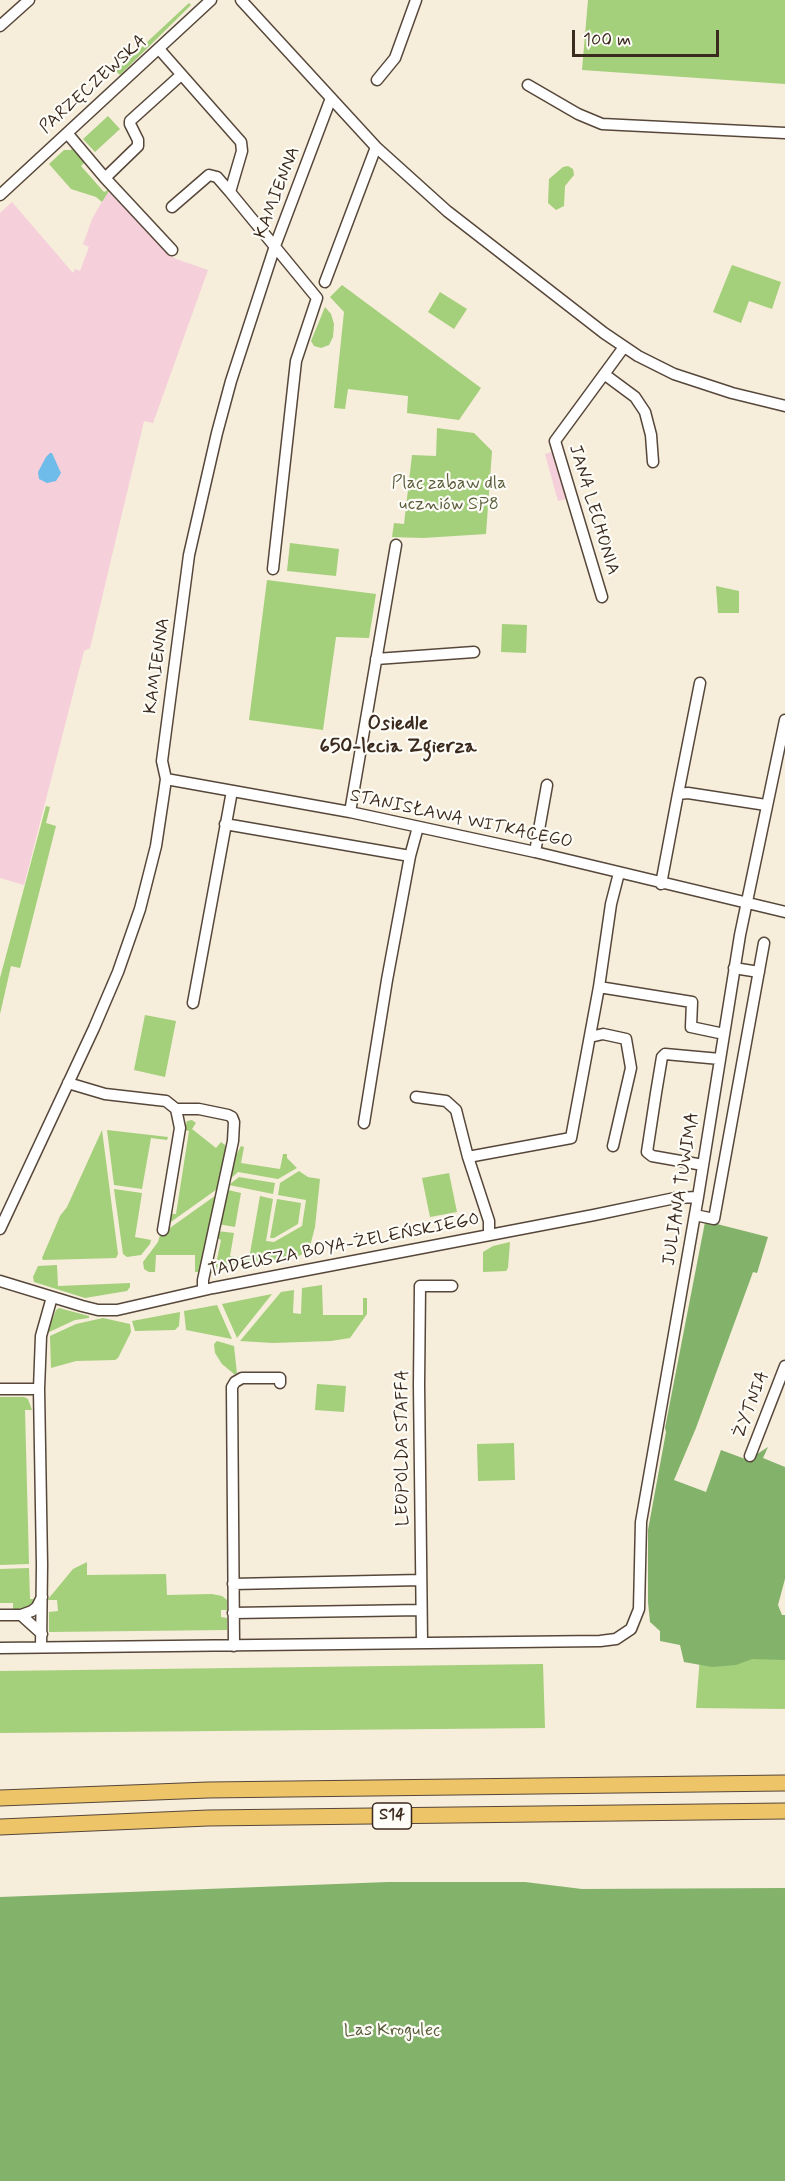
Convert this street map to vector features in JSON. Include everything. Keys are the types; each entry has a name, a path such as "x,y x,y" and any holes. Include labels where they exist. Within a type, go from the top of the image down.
{"highway":[{"name":"S14","path":"0,1798 208,1790 785,1783"},
{"name":"S14","path":"0,1827 208,1818 785,1811"}],"street":[{"path":"0,26 28,0"},
{"name":"PARZĘCZEWSKA","path":"0,195 211,0"},
{"path":"241,0 376,147 447,211 624,347 685,379 785,406"},
{"path":"377,80 395,58 416,0"},
{"path":"159,49 242,145 230,192"},
{"path":"105,178 138,146 138,140 130,121 181,75"},
{"path":"528,85 578,114 603,124 785,133"},
{"name":"KAMIENNA","path":"0,1229 118,972 140,909 156,846 166,779 162,761 189,555 222,413 275,246 331,98"},
{"path":"67,133 172,250"},
{"path":"326,282 376,147"},
{"path":"172,207 209,175 218,177 317,298 296,362 273,568"},
{"name":"JANA LECHONIA","path":"602,597 555,441 624,347"},
{"path":"604,374 635,396 645,412 651,435 653,462"},
{"path":"350,812 396,545"},
{"path":"376,659 474,652"},
{"path":"662,884 700,682"},
{"name":"JULIANA TUWIMA","path":"422,1642 616,1639 634,1625 639,1614 641,1522 695,1215 734,968 785,720"},
{"name":"STANISŁAWA WITKACEGO","path":"166,779 350,812 535,852 785,912"},
{"path":"535,852 547,785"},
{"path":"193,1003 232,791"},
{"path":"678,794 688,793 766,805"},
{"path":"225,824 410,856"},
{"path":"364,1123 410,856 418,827"},
{"path":"468,1157 571,1138 599,987 611,904 619,873"},
{"path":"695,1215 714,1219 765,943"},
{"path":"734,968 759,972"},
{"path":"599,987 692,1002 691,1027 724,1034"},
{"path":"590,1037 603,1034 626,1039 631,1068 613,1146"},
{"path":"703,1165 652,1156 647,1152 656,1093 662,1057 665,1054 720,1059"},
{"path":"68,1083 105,1094 166,1101 176,1109 180,1128 163,1230"},
{"path":"416,1098 446,1101 456,1110 468,1157 489,1221 489,1234"},
{"path":"176,1109 191,1108 228,1115 234,1122 233,1141 202,1290"},
{"name":"TADEUSZA BOYA-ŻELEŃSKIEGO","path":"0,1281 90,1308 109,1310 675,1198 698,1197"},
{"name":"LEOPOLDA STAFFA","path":"422,1642 420,1286 452,1286"},
{"path":"41,1647 39,1389 41,1336 52,1297"},
{"name":"ŻYTNIA","path":"750,1456 785,1366"},
{"path":"234,1646 231,1387 242,1378 280,1378 280,1383"},
{"path":"0,1389 39,1389"},
{"path":"233,1584 421,1580"},
{"path":"0,1615 21,1615 37,1607 42,1597"},
{"path":"233,1613 421,1610"},
{"path":"21,1615 42,1634"},
{"path":"0,1648 411,1644 422,1642"}],"shaded area":[{"path":"108,191 168,254 208,270 153,423 144,421 90,648 84,651 24,885 0,878 0,213 12,202 73,273 75,269 80,271 89,247 83,244 92,219"},
{"path":"552,452 566,499 558,501 545,454"}],"green space":[{"path":"588,0 785,0 785,84 582,70"},
{"path":"189,3 191,5 120,75 116,71"},
{"path":"108,116 120,129 95,152 83,139"},
{"path":"73,147 85,162 81,166 104,192 110,189 102,202 96,197 71,189 49,164 64,150 71,150"},
{"path":"568,166 573,169 574,175 565,186 564,206 556,210 548,203 549,179 563,167"},
{"path":"732,265 781,282 772,309 749,301 741,323 713,312"},
{"path":"342,285 481,388 459,420 407,413 408,396 348,389 345,409 334,408 344,312 330,297"},
{"path":"440,292 467,309 454,329 428,312"},
{"path":"325,307 331,314 334,324 333,337 329,345 321,348 314,346 311,341"},
{"name":"Plac zabaw dla uczniów SP8","path":"437,428 474,433 492,451 486,534 423,538 392,537 394,523 404,524 412,455 436,456"},
{"path":"290,543 339,549 336,576 287,571"},
{"path":"267,580 376,594 369,638 336,637 323,730 249,720"},
{"path":"716,586 739,591 739,613 718,613"},
{"path":"502,624 527,625 526,653 501,652"},
{"path":"46,806 50,807 46,823 56,826 20,968 11,966 0,1014 0,978"},
{"path":"145,1015 176,1021 165,1077 134,1070"},
{"path":"192,1120 196,1123 192,1129 216,1148 221,1142 225,1145 228,1154 220,1187 168,1224 170,1214 176,1214 189,1131 184,1130 187,1121"},
{"path":"102,1130 118,1254 116,1258 43,1260 60,1216 67,1207"},
{"path":"107,1130 168,1137 167,1140 151,1138 142,1189 114,1185"},
{"path":"241,1146 244,1147 241,1163 280,1169 283,1154 287,1154 287,1158 297,1168 278,1179 238,1172 229,1180 233,1161"},
{"path":"299,1171 308,1177 320,1179 315,1227 309,1250 299,1256 207,1274 207,1269 215,1269 221,1240 215,1236 217,1231 234,1233 230,1256 249,1259 260,1196 273,1199 266,1241 274,1242 302,1226 306,1200 278,1195 280,1183"},
{"path":"449,1173 457,1212 430,1217 422,1178"},
{"path":"239,1177 275,1183 273,1194 229,1185"},
{"path":"114,1189 142,1193 135,1237 151,1240 141,1255 127,1257 123,1254"},
{"path":"228,1190 241,1193 235,1227 218,1224 225,1192"},
{"path":"219,1193 200,1272 195,1272 195,1255 156,1255 155,1272 144,1269 143,1262 158,1242 160,1235"},
{"path":"277,1199 301,1203 298,1224 270,1238"},
{"path":"706,1217 714,1219 717,1224 768,1237 757,1273 753,1272 696,1428 674,1480 706,1492 721,1450 748,1460 768,1447 763,1458 785,1467 785,1579 778,1605 782,1615 785,1615 785,1660 752,1659 736,1665 712,1667 684,1662 680,1645 660,1641 660,1631 650,1622 648,1602 648,1530 665,1428"},
{"path":"510,1242 506,1271 483,1272 483,1252 493,1246"},
{"path":"57,1265 58,1286 130,1283 130,1287 127,1291 85,1298 34,1282 33,1277 38,1266"},
{"path":"322,1285 323,1315 363,1315 363,1298 367,1298 367,1314 350,1338 273,1343 240,1341 281,1292 294,1290 293,1313 301,1314 302,1288"},
{"path":"272,1294 237,1338 222,1304"},
{"path":"217,1305 232,1339 186,1330 184,1311"},
{"path":"59,1308 89,1316 89,1318 75,1320 47,1333 46,1329 49,1328"},
{"path":"180,1312 179,1326 175,1330 135,1331 132,1321"},
{"path":"103,1318 130,1324 131,1332 118,1358 76,1361 51,1368 50,1336 76,1324"},
{"path":"217,1341 234,1346 237,1374 222,1364 215,1353 214,1344"},
{"path":"317,1384 346,1386 344,1412 315,1410"},
{"path":"0,1397 24,1397 28,1399 32,1410 25,1410 29,1564 0,1565"},
{"path":"514,1443 515,1480 478,1481 477,1444"},
{"path":"87,1562 87,1575 166,1574 167,1595 212,1594 222,1596 227,1600 227,1610 221,1610 221,1617 227,1618 227,1630 49,1632 49,1612 58,1611 57,1600 48,1600 49,1598 73,1569"},
{"path":"29,1568 30,1599 37,1599 31,1608 13,1610 13,1603 0,1603 0,1569"},
{"path":"772,1619 785,1620 785,1709 696,1708 701,1643"},
{"path":"543,1664 545,1728 0,1733 0,1671"},
{"name":"Las Krogulec","path":"388,1882 525,1882 582,1889 785,1888 785,2181 0,2181 0,1897"}],"water":[{"path":"50,453 61,473 56,481 47,483 39,479 38,472"}],"district":[{"name":"Osiedle 650-lecia Zgierza","path":"398,736"}]}
